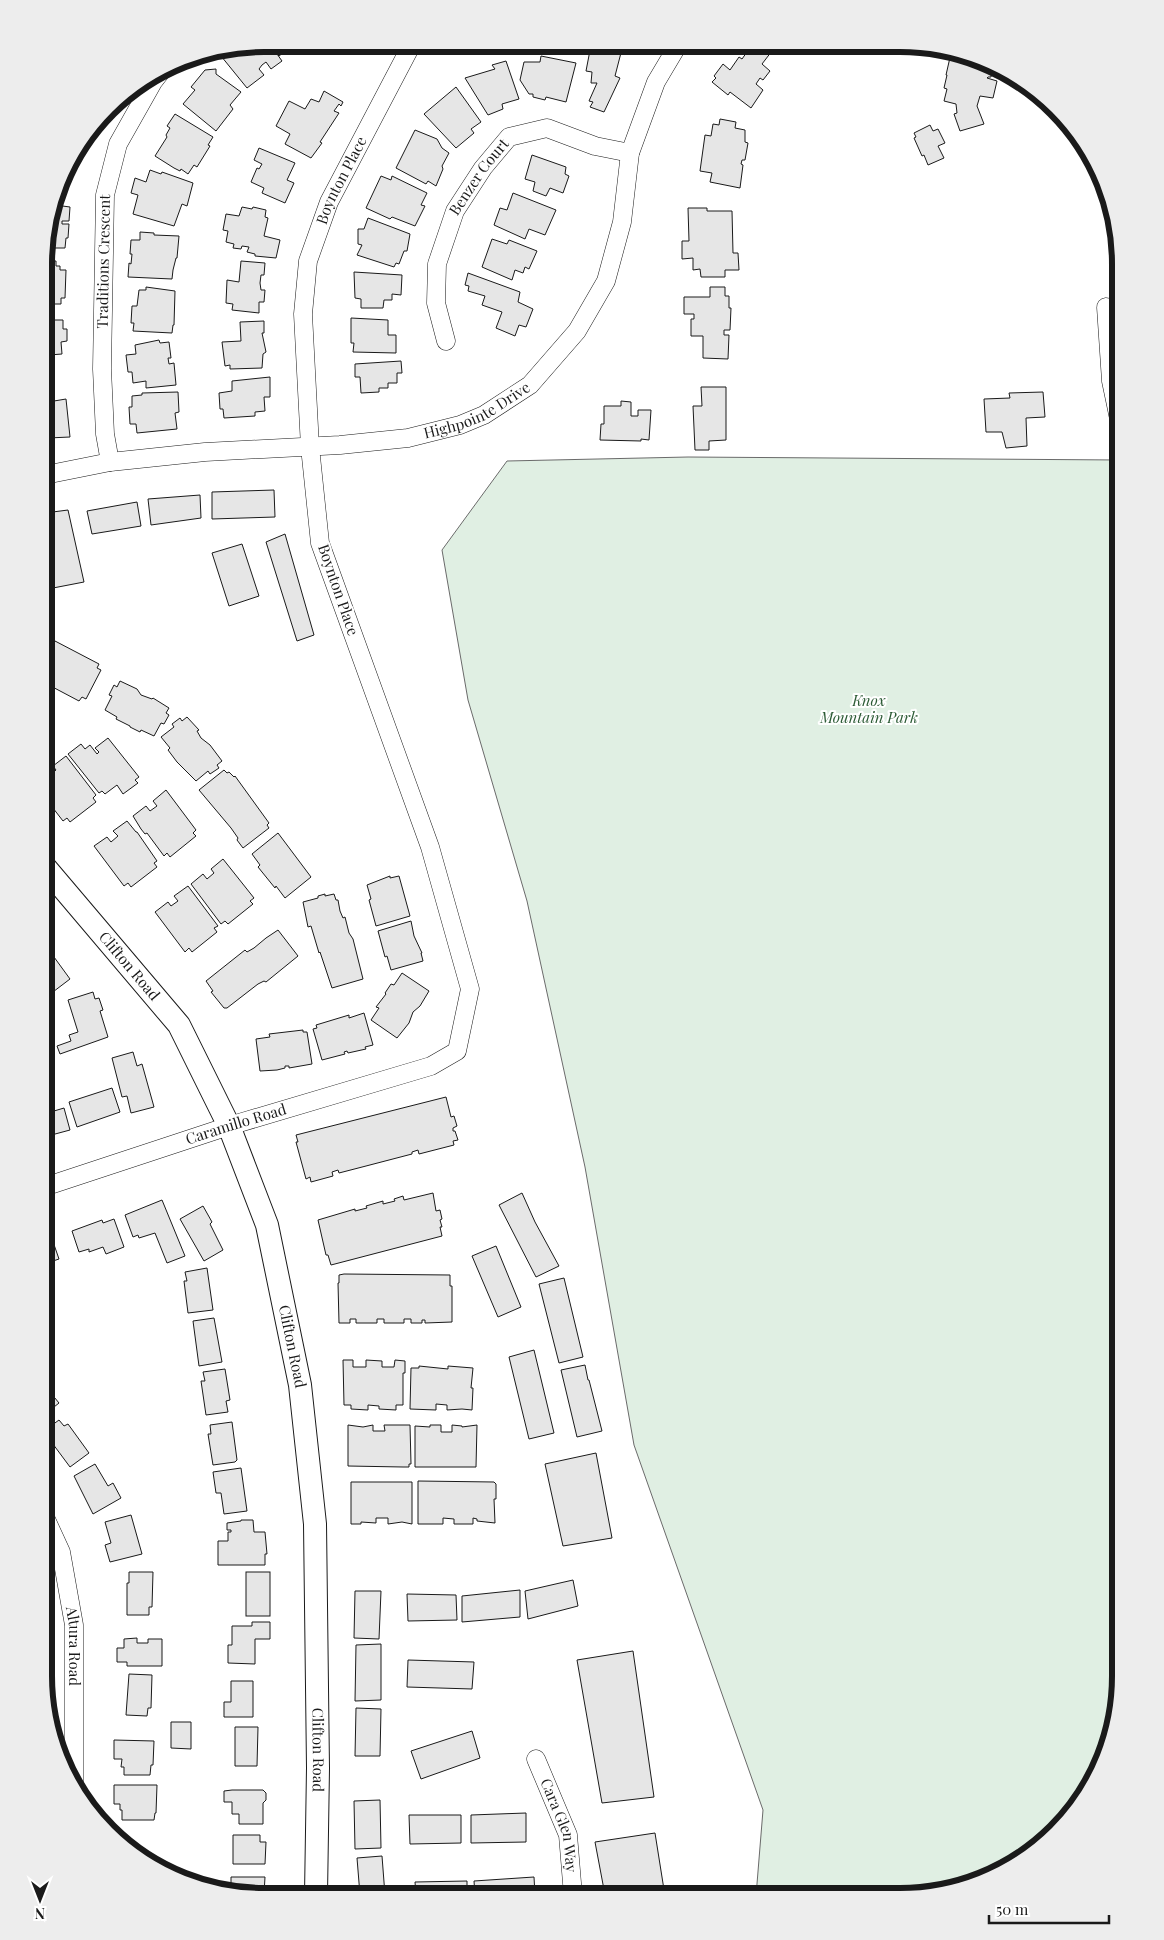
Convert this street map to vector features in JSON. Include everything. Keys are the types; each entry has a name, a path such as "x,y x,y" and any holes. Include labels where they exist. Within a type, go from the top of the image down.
{"main road":[{"name":"Clifton Road","path":"52,875 179,1025 229,1126 267,1225 300,1385 315,1524 318,1768 316,1888"}],"street":[{"name":"Boynton Place","path":"408,52 329,202 308,261 303,314 310,447 320,543 430,847 470,989 457,1051 431,1066"},
{"name":"Highpointe Drive","path":"52,474 110,462 204,452 310,447 408,438 460,425 484,415 530,385 577,332 606,281 622,222 630,153 656,82 674,52"},
{"name":"Traditions Crescent","path":"110,462 105,434 102,369 103,223 105,195 118,144 151,85"},
{"name":"Benzer Court","path":"446,341 436,303 437,264 455,211 483,168 509,137 547,128 595,146 630,153"},
{"path":"1106,307 1112,386"},
{"name":"Caramillo Road","path":"52,1184 229,1126 431,1066"},
{"name":"Altura Road","path":"52,1532 61,1552 74,1625 74,1769"},
{"name":"Cara Glen Way","path":"536,1759 568,1835 572,1888"}],"green space":[{"name":"Knox Mountain Park","path":"688,457 1112,460 1112,1676 1110,1703 1104,1731 1095,1757 1083,1782 1068,1805 1029,1844 993,1866 968,1876 927,1886 900,1888 757,1888 763,1810 634,1445 585,1167 527,901 468,700 442,550 507,461"}],"building":[{"path":"284,52 279,56 277,54 282,61 271,69 266,62 262,65 259,69 264,75 247,88 222,57 237,54"},
{"path":"590,52 621,52 615,76 620,78 604,112 590,107 593,102 589,101 597,83 591,83 592,72 586,71"},
{"path":"747,52 771,52 762,64 770,71 763,80 760,78 756,84 763,90 751,108 730,92 728,95 712,82 723,64 730,70 739,57 742,59"},
{"path":"541,56 576,63 566,102 546,97 545,100 533,97 533,94 529,94 520,80 524,62 540,62"},
{"path":"950,59 992,73 991,77 987,78 997,81 993,98 980,96 977,106 984,124 960,131 954,114 957,113 956,104 944,101 947,89 944,88"},
{"path":"506,61 519,99 502,104 503,109 488,115 465,78 495,69 492,65"},
{"path":"216,69 216,74 241,92 230,105 233,109 216,131 183,104 195,90 191,87 205,70"},
{"path":"456,87 481,122 471,129 474,133 456,148 424,114"},
{"path":"324,91 343,102 334,111 339,113 311,158 285,144 290,134 276,126 289,101 305,109 311,99 319,102"},
{"path":"175,114 213,137 208,145 210,146 197,167 194,165 188,174 155,156 167,137 166,135 170,128 167,126"},
{"path":"720,119 736,122 735,128 745,130 745,142 748,143 745,160 742,160 741,164 743,165 740,188 710,182 712,173 700,171 705,135 711,136 713,124 719,125"},
{"path":"930,125 933,131 938,129 945,143 938,146 944,158 928,165 914,138 916,137 914,133"},
{"path":"415,130 437,139 442,148 449,153 442,166 443,169 436,186 428,181 426,184 396,168"},
{"path":"259,148 295,163 287,180 294,183 285,203 262,193 264,188 251,182 257,168 259,169 262,164 254,160"},
{"path":"532,155 566,167 565,174 569,176 563,193 550,188 546,196 533,191 535,182 525,179"},
{"path":"150,170 161,174 162,172 193,183 187,206 182,204 174,226 133,214 138,195 131,193 135,178 146,182"},
{"path":"381,176 391,180 392,176 427,193 421,205 425,206 415,226 392,217 390,219 366,208"},
{"path":"513,193 556,210 545,235 529,229 525,239 494,225 500,208 507,210"},
{"path":"61,206 70,207 69,221 62,221 62,224 69,224 65,248 53,248"},
{"path":"242,207 266,210 265,217 268,218 264,236 280,240 276,258 255,256 255,254 247,252 249,247 233,248 234,244 226,242 228,231 223,230 226,214 239,216"},
{"path":"688,208 707,208 707,211 732,211 733,253 738,253 739,270 725,270 725,277 701,277 700,269 693,270 693,258 682,259 682,241 689,241"},
{"path":"368,218 410,234 407,251 404,251 399,264 396,263 394,267 357,255 362,245 358,244 358,229 364,229"},
{"path":"140,232 154,233 154,235 179,236 177,258 172,279 128,277 132,254 130,254 131,240 140,240"},
{"path":"492,239 507,244 509,240 537,251 529,269 525,267 523,273 515,270 512,280 482,267"},
{"path":"52,261 56,261 56,266 60,266 60,270 66,270 65,298 61,298 61,304 52,304"},
{"path":"241,261 265,263 264,275 261,275 260,283 261,290 265,290 264,302 259,302 259,313 232,310 233,304 226,303 227,280 239,282"},
{"path":"354,272 402,275 401,295 392,294 392,300 384,300 383,308 361,308 361,299 355,298"},
{"path":"468,273 520,292 518,302 533,309 526,327 519,325 515,336 496,328 502,312 482,305 485,296 468,291 469,286 465,285"},
{"path":"146,287 175,291 172,333 133,331 134,323 131,323 132,306 137,306 139,290 146,290"},
{"path":"710,287 725,287 725,296 729,296 729,308 731,308 730,330 724,330 724,335 729,335 728,359 703,358 703,336 691,336 691,319 694,319 694,314 684,314 684,297 710,297"},
{"path":"351,318 388,320 388,335 396,335 396,353 353,352 354,343 351,343"},
{"path":"52,320 63,320 63,329 67,329 67,341 61,342 62,354 52,355"},
{"path":"264,321 264,333 262,333 266,352 263,354 262,368 230,369 230,365 225,366 222,342 241,341 240,322"},
{"path":"159,340 160,343 169,342 171,358 168,358 169,364 174,363 176,385 146,388 146,381 133,383 132,372 128,372 126,355 136,354 135,345"},
{"path":"401,361 402,373 397,373 397,383 388,383 388,388 379,388 379,392 361,393 360,377 355,377 355,364"},
{"path":"270,377 270,397 264,397 265,411 255,412 255,416 224,418 223,409 220,409 219,393 232,391 232,381"},
{"path":"701,387 726,387 726,440 709,441 709,450 695,450 693,406 702,406"},
{"path":"178,392 179,412 175,413 177,429 137,433 136,424 130,424 129,407 132,407 132,396 142,395 142,393"},
{"path":"1043,392 1045,417 1026,418 1027,446 1006,448 1002,432 986,432 984,399 1010,398 1009,393"},
{"path":"52,397 54,401 66,399 70,437 52,438"},
{"path":"621,401 631,402 631,416 638,416 638,410 651,410 649,440 600,440 601,424 604,424 604,406 621,406"},
{"path":"274,490 275,517 212,519 212,492"},
{"path":"200,495 201,518 151,525 148,499"},
{"path":"137,502 141,526 92,534 87,511"},
{"path":"68,510 84,582 53,588 52,512"},
{"path":"285,534 314,635 297,641 266,542"},
{"path":"242,544 259,596 229,606 212,553"},
{"path":"55,641 99,664 97,668 101,670 86,699 82,697 79,701 52,687 52,647"},
{"path":"120,681 137,689 141,695 153,698 169,708 166,713 169,715 164,724 161,723 154,736 130,727 105,710 112,696 109,695 114,685 117,687"},
{"path":"187,717 199,730 197,731 201,738 210,745 222,761 217,765 219,768 210,774 208,771 196,781 177,762 168,750 170,748 161,737 174,727 172,724 180,718 182,721"},
{"path":"108,738 139,777 135,780 138,783 123,794 117,785 105,794 102,791 99,793 68,754 81,744 85,749 90,745 97,754 99,752 95,748"},
{"path":"66,756 96,795 93,798 96,802 70,822 67,818 63,821 52,807 52,773 56,770 53,766"},
{"path":"224,770 235,776 269,823 267,825 269,828 243,848 231,828 199,790"},
{"path":"166,790 196,830 193,833 196,836 170,857 167,853 164,856 147,833 145,834 141,829 133,816 146,806 150,811 157,806 153,801"},
{"path":"127,821 157,861 154,863 157,867 131,887 128,883 124,886 94,846 107,837 111,842 118,836 113,831"},
{"path":"278,833 311,877 285,898 258,867 260,865 252,854"},
{"path":"223,859 254,898 250,901 253,904 228,924 225,921 221,924 191,884 203,874 207,879 214,873 211,869"},
{"path":"390,876 390,878 399,876 410,916 376,926 367,885"},
{"path":"188,886 218,926 214,928 217,932 192,952 189,948 185,952 155,912 168,902 171,906 178,901 174,896"},
{"path":"325,894 325,896 334,894 336,900 338,900 340,911 343,918 345,917 349,933 353,939 363,979 332,988 311,926 308,927 303,902"},
{"path":"411,921 423,961 391,970 387,956 385,957 378,931"},
{"path":"278,930 298,956 266,982 258,984 227,1008 224,1008 211,992 213,991 206,981 245,950 247,952 254,948"},
{"path":"54,957 70,979 52,993 52,958"},
{"path":"402,973 429,991 397,1038 371,1020 379,1008 376,1007 385,993 391,984 394,985"},
{"path":"93,992 95,999 99,998 103,1010 100,1011 108,1037 60,1054 57,1046 71,1041 69,1035 78,1032 68,1000"},
{"path":"364,1013 373,1045 365,1047 366,1049 348,1053 347,1051 344,1052 345,1054 322,1060 313,1029 317,1028 316,1025 349,1015 349,1018"},
{"path":"303,1030 303,1032 307,1032 312,1064 289,1068 289,1066 285,1066 285,1068 277,1070 260,1071 256,1039 270,1037 269,1034"},
{"path":"133,1052 137,1066 142,1064 154,1107 131,1113 127,1096 122,1097 112,1058"},
{"path":"112,1088 120,1112 77,1127 69,1102"},
{"path":"446,1097 451,1117 454,1116 457,1126 453,1128 458,1140 453,1141 454,1145 419,1154 418,1150 412,1152 412,1154 339,1173 338,1170 332,1172 333,1176 311,1182 310,1177 306,1179 296,1142 298,1142 296,1135"},
{"path":"64,1108 70,1130 52,1135 52,1112"},
{"path":"433,1193 436,1211 440,1210 442,1219 440,1220 442,1227 440,1227 442,1236 331,1265 328,1255 326,1255 318,1220 355,1209 355,1211 367,1208 366,1206 383,1201 383,1204 395,1201 394,1199 403,1196 404,1200"},
{"path":"522,1193 535,1222 559,1266 536,1277 499,1205"},
{"path":"162,1200 185,1256 167,1263 155,1233 139,1238 138,1235 133,1237 125,1215"},
{"path":"203,1206 212,1222 210,1224 223,1250 204,1261 180,1219"},
{"path":"114,1219 124,1247 106,1254 103,1247 89,1252 89,1249 79,1252 72,1231 102,1220 103,1223"},
{"path":"52,1239 59,1259 52,1261"},
{"path":"496,1246 521,1307 498,1317 472,1256"},
{"path":"207,1268 213,1310 188,1313 184,1281 187,1281 185,1272"},
{"path":"339,1275 450,1275 450,1286 452,1286 452,1322 425,1323 425,1320 422,1320 422,1323 411,1323 411,1319 404,1319 404,1323 384,1323 384,1319 377,1319 377,1323 356,1323 356,1319 350,1319 350,1323 339,1323 338,1283"},
{"path":"564,1278 583,1357 559,1363 539,1284"},
{"path":"214,1318 222,1362 199,1366 193,1321"},
{"path":"534,1350 554,1433 529,1439 509,1357"},
{"path":"343,1360 353,1360 353,1367 366,1367 366,1360 382,1361 382,1367 394,1367 395,1360 405,1361 403,1405 396,1405 396,1410 379,1409 379,1406 368,1405 368,1410 351,1409 351,1405 344,1405"},
{"path":"585,1365 602,1431 577,1437 561,1370"},
{"path":"419,1366 448,1369 448,1366 473,1368 471,1388 473,1388 472,1410 447,1410 447,1405 436,1404 436,1410 410,1409 411,1368 419,1368"},
{"path":"225,1369 230,1400 226,1401 228,1412 206,1415 201,1381 205,1381 203,1372"},
{"path":"52,1394 59,1403 52,1409"},
{"path":"59,1420 64,1426 68,1424 89,1453 70,1467 52,1443 52,1425"},
{"path":"232,1422 237,1460 235,1462 213,1465 208,1434 211,1434 210,1425"},
{"path":"348,1425 363,1427 373,1425 373,1431 385,1431 384,1425 410,1425 411,1464 409,1464 409,1467 348,1466"},
{"path":"430,1425 441,1425 441,1432 452,1432 452,1425 462,1427 477,1425 476,1467 415,1467 415,1426 430,1427"},
{"path":"596,1453 612,1538 563,1546 545,1464"},
{"path":"95,1464 108,1486 113,1483 121,1498 93,1514 74,1476"},
{"path":"241,1468 247,1511 224,1514 221,1493 216,1493 213,1472"},
{"path":"418,1481 494,1482 496,1484 496,1499 494,1499 495,1523 477,1521 477,1519 473,1518 473,1524 454,1524 454,1519 443,1518 443,1524 418,1524"},
{"path":"351,1482 412,1482 412,1524 402,1522 388,1524 388,1518 376,1518 376,1523 361,1522 361,1524 351,1524"},
{"path":"131,1515 142,1554 110,1562 105,1545 111,1543 105,1522"},
{"path":"253,1520 254,1532 265,1532 267,1554 265,1554 265,1565 218,1565 218,1541 228,1541 228,1532 231,1532 231,1530 227,1530 227,1523"},
{"path":"129,1572 153,1572 152,1607 149,1607 149,1615 127,1615"},
{"path":"246,1572 270,1572 270,1616 246,1616"},
{"path":"573,1580 578,1606 528,1619 525,1591"},
{"path":"520,1590 520,1617 462,1622 462,1596"},
{"path":"355,1591 381,1591 379,1639 354,1638"},
{"path":"407,1594 456,1595 457,1620 408,1621"},
{"path":"252,1622 270,1622 270,1639 255,1639 255,1664 228,1663 228,1645 232,1645 232,1626 252,1626"},
{"path":"137,1638 137,1643 148,1643 148,1639 162,1639 162,1666 127,1666 127,1662 117,1662 117,1648 124,1648 124,1639"},
{"path":"381,1644 381,1700 355,1701 356,1645"},
{"path":"633,1651 654,1797 602,1803 577,1660"},
{"path":"408,1660 474,1662 472,1689 407,1687"},
{"path":"129,1674 152,1675 151,1708 148,1708 147,1716 126,1715"},
{"path":"231,1681 253,1681 253,1717 224,1717 224,1702 231,1702"},
{"path":"356,1708 381,1709 380,1756 355,1756"},
{"path":"171,1722 191,1722 191,1749 171,1748"},
{"path":"235,1727 258,1727 257,1766 235,1766"},
{"path":"472,1731 480,1758 421,1779 411,1751"},
{"path":"114,1740 154,1741 153,1765 151,1765 150,1775 124,1775 124,1767 121,1767 122,1759 114,1759"},
{"path":"114,1785 157,1785 154,1820 122,1820 120,1804 114,1804"},
{"path":"263,1790 266,1793 266,1800 263,1803 263,1824 239,1824 239,1814 232,1814 232,1802 224,1802 224,1791"},
{"path":"380,1800 381,1848 355,1849 354,1801"},
{"path":"526,1813 526,1842 471,1843 471,1815"},
{"path":"409,1815 461,1815 461,1843 410,1844"},
{"path":"655,1833 664,1888 604,1888 595,1842"},
{"path":"233,1835 260,1835 260,1842 266,1842 265,1864 233,1864"},
{"path":"382,1856 384,1888 359,1888 357,1858"},
{"path":"231,1877 265,1877 264,1888 231,1885"},
{"path":"534,1877 535,1888 474,1888 474,1881"},
{"path":"467,1881 467,1888 415,1888 415,1882"}]}
